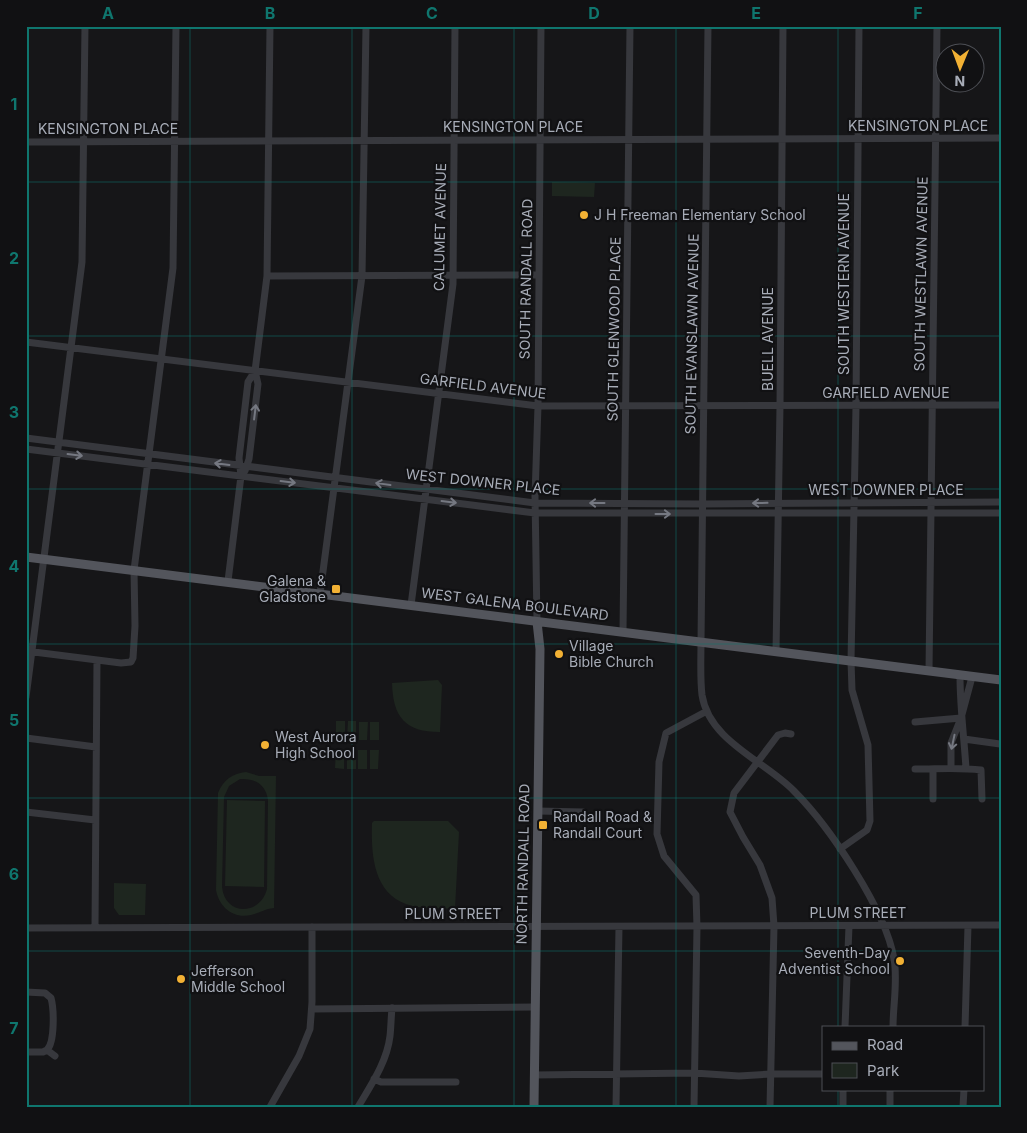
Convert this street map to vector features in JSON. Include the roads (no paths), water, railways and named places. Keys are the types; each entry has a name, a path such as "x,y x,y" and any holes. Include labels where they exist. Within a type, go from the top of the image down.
{"main road":[{"name":"WEST GALENA BOULEVARD","path":"26,557 1001,680"},
{"name":"NORTH RANDALL ROAD","path":"534,1107 540,650 537,622"}],"street":[{"path":"26,697 29,652 45,559 82,262 85,26"},
{"path":"29,652 127,663 131,662 134,658 134,570 172,268 176,26"},
{"path":"228,581 241,476 258,384 255,371 267,276 270,26"},
{"path":"320,594 362,276 366,26"},
{"name":"CALUMET AVENUE","path":"411,605 454,275 453,140 456,26"},
{"name":"SOUTH RANDALL ROAD","path":"537,622 535,503 538,406 541,26"},
{"name":"SOUTH GLENWOOD PLACE","path":"623,632 630,26"},
{"name":"SOUTH EVANSLAWN AVENUE","path":"707,711 702,696 701,642 708,26"},
{"name":"BUELL AVENUE","path":"776,652 783,26"},
{"name":"SOUTH WESTERN AVENUE","path":"840,849 867,830 870,821 868,745 852,690 851,661 856,406 859,26"},
{"name":"SOUTH WESTLAWN AVENUE","path":"929,672 936,26"},
{"name":"KENSINGTON PLACE","path":"26,142 1001,138"},
{"path":"267,276 538,275"},
{"name":"GARFIELD AVENUE","path":"26,342 538,406 1001,405"},
{"name":"WEST DOWNER PLACE","path":"26,438 535,503 1001,502"},
{"name":"WEST DOWNER PLACE","path":"26,449 535,513 1001,513"},
{"path":"95,928 97,660"},
{"path":"960,676 961,718 966,768"},
{"path":"952,768 951,743 961,718 972,677"},
{"path":"694,1107 696,895 664,856 658,834 659,762 666,733 707,711 719,731 794,790 840,849 866,892 882,925 894,959 892,1026"},
{"path":"915,722 961,718"},
{"path":"770,1107 774,926 772,898 760,865 730,812 734,793 778,735 791,734"},
{"path":"26,738 96,747"},
{"path":"964,739 1000,744"},
{"path":"915,769 966,768 981,770 982,799"},
{"path":"933,769 933,798"},
{"path":"538,811 583,812"},
{"path":"26,812 95,820"},
{"name":"PLUM STREET","path":"26,928 1001,925"},
{"path":"845,1026 850,926"},
{"path":"965,1026 968,926"},
{"path":"270,1107 304,1046 310,1028 312,1009 312,927"},
{"path":"616,1107 619,927"},
{"path":"26,992 45,993 50,996 52,1001 52,1040 50,1047 43,1052 26,1052"},
{"path":"312,1009 535,1007"},
{"path":"358,1107 382,1063 389,1044 392,1008"},
{"path":"47,1050 55,1056"},
{"path":"534,1075 694,1073 739,1076 822,1074"},
{"path":"374,1079 381,1082 456,1082"},
{"path":"843,1090 843,1107"},
{"path":"890,1090 890,1107"},
{"path":"963,1107 964,1090"}],"place":[{"name":"J H Freeman Elementary School","path":"584,215"},
{"name":"Galena & Gladstone","path":"336,589"},
{"name":"Village Bible Church","path":"559,654"},
{"name":"West Aurora High School","path":"265,745"},
{"name":"Randall Road & Randall Court","path":"543,825"},
{"name":"Seventh-Day Adventist School","path":"900,961"},
{"name":"Jefferson Middle School","path":"181,979"}]}
